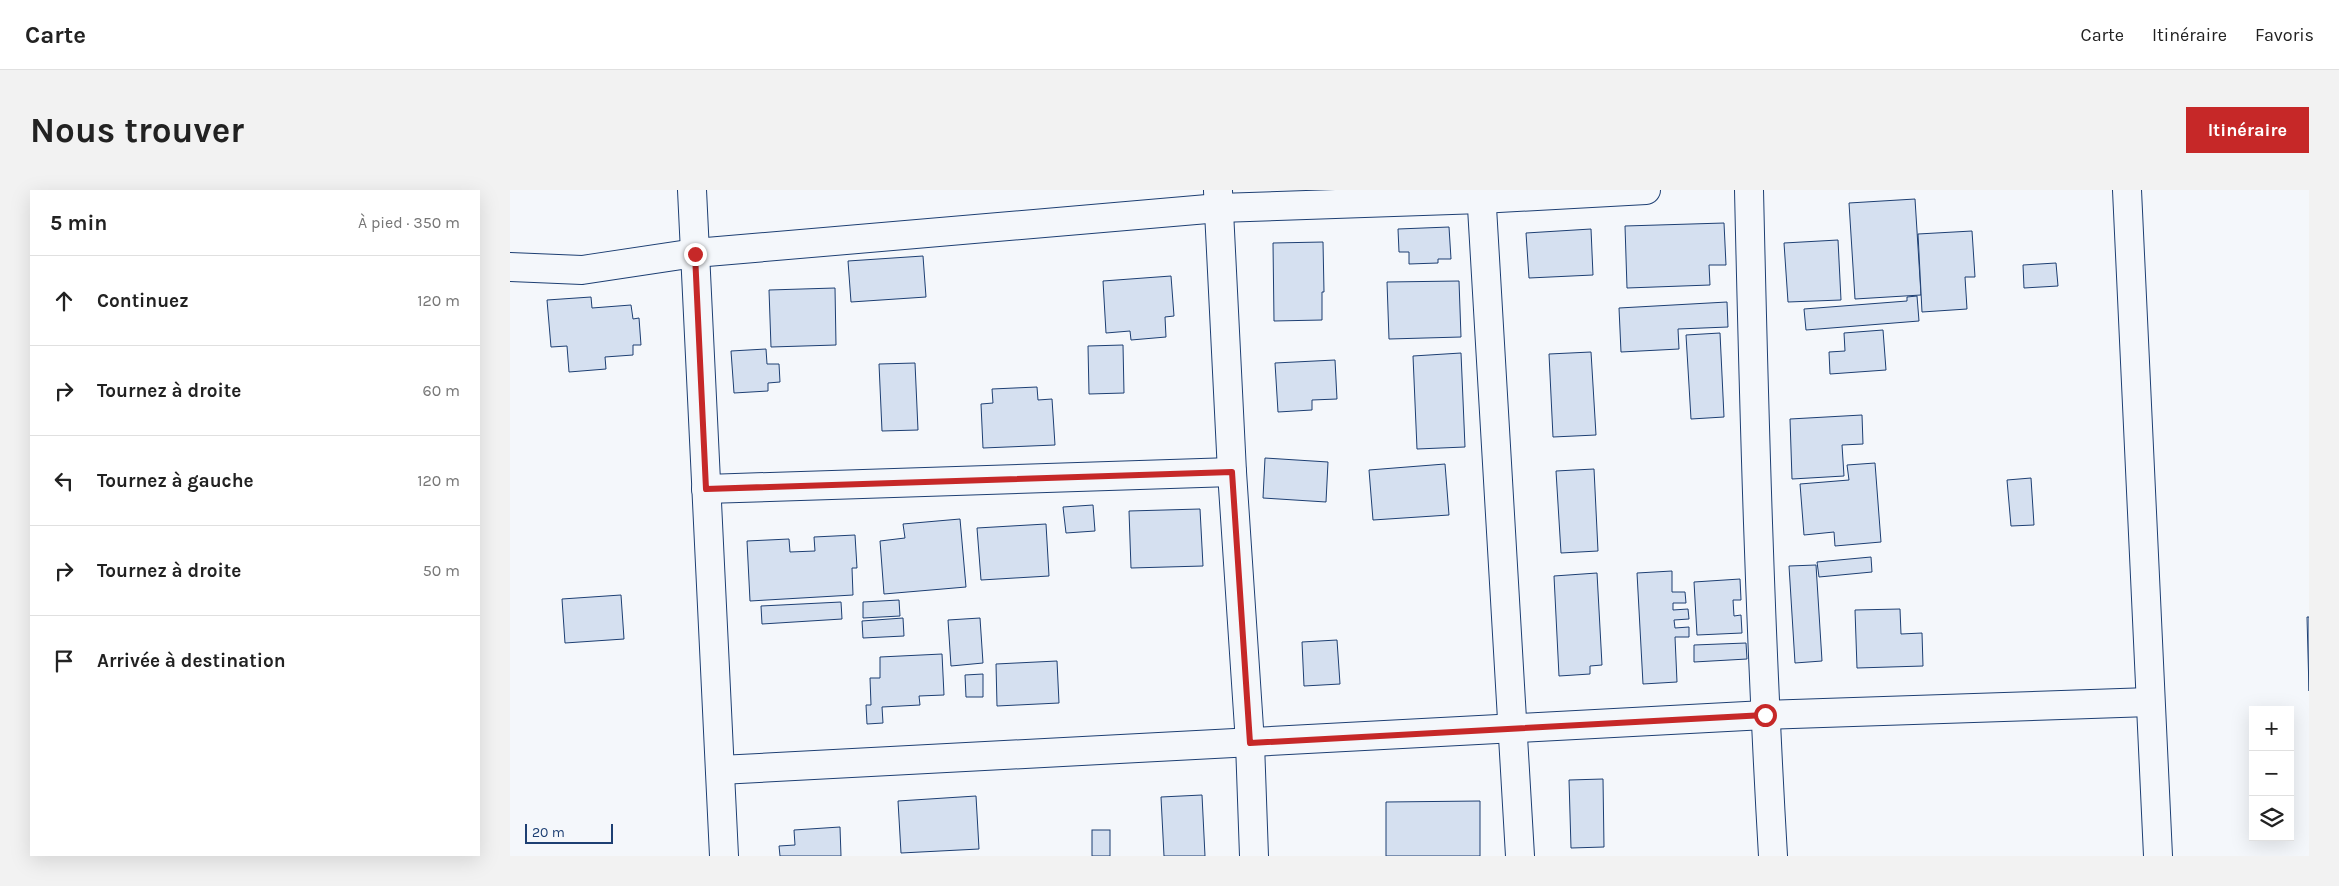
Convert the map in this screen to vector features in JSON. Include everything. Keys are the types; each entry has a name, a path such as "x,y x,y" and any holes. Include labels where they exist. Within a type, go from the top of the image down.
{"street":[{"path":"692,190 724,856"},
{"path":"510,267 582,270 695,254 1218,199 1646,190"},
{"path":"1749,190 1755,437 1765,715 1773,856"},
{"path":"2127,190 2158,856"},
{"path":"1481,194 1520,856"},
{"path":"1218,199 1232,472 1250,743 1254,856"},
{"path":"706,489 1232,472"},
{"path":"720,770 1514,730 1765,715 2150,702"}],"building":[{"path":"1915,199 1921,295 1855,299 1849,203"},
{"path":"1724,223 1726,265 1709,265 1710,285 1627,288 1625,226"},
{"path":"1449,227 1451,259 1438,259 1438,263 1409,264 1409,252 1399,252 1398,229"},
{"path":"1591,229 1593,275 1529,278 1526,233"},
{"path":"1972,231 1975,277 1965,277 1967,309 1922,312 1918,234"},
{"path":"1838,240 1841,300 1788,302 1784,243"},
{"path":"1323,242 1324,292 1322,292 1322,320 1274,321 1273,243"},
{"path":"923,256 926,297 851,302 848,261"},
{"path":"2056,263 2058,286 2024,288 2023,265"},
{"path":"1171,276 1174,316 1165,317 1166,337 1131,340 1130,331 1106,333 1103,281"},
{"path":"1459,281 1461,337 1389,339 1387,282"},
{"path":"835,288 836,345 771,347 769,290"},
{"path":"1917,296 1919,321 1806,330 1804,309 1907,301 1907,297"},
{"path":"591,297 592,308 631,305 633,319 639,318 641,345 633,345 633,355 605,357 606,369 569,372 567,346 551,347 547,300"},
{"path":"1727,302 1728,327 1678,329 1679,349 1621,352 1619,308"},
{"path":"1883,330 1886,370 1830,374 1829,352 1845,351 1844,333"},
{"path":"1720,333 1724,417 1691,419 1686,335"},
{"path":"1123,345 1124,393 1089,394 1088,346"},
{"path":"766,349 767,364 779,364 780,382 768,383 768,391 734,393 731,351"},
{"path":"1591,352 1596,435 1553,437 1549,354"},
{"path":"1461,353 1465,447 1417,449 1413,356"},
{"path":"1335,360 1337,399 1312,400 1312,410 1278,412 1275,363"},
{"path":"915,363 918,430 882,431 879,364"},
{"path":"1037,387 1038,400 1052,399 1055,445 983,448 981,404 993,403 992,389"},
{"path":"1862,415 1863,444 1842,445 1844,476 1792,479 1790,419"},
{"path":"1265,458 1328,462 1326,502 1263,498"},
{"path":"1875,463 1881,542 1835,546 1834,532 1804,535 1800,484 1849,480 1847,465"},
{"path":"1445,464 1449,515 1373,520 1369,470"},
{"path":"1594,469 1598,551 1561,553 1556,471"},
{"path":"2031,478 2034,525 2011,526 2007,480"},
{"path":"1093,505 1095,531 1066,533 1063,507"},
{"path":"1200,509 1203,566 1131,568 1129,511"},
{"path":"960,519 966,587 884,594 880,541 905,538 903,524"},
{"path":"1046,524 1049,576 981,580 977,528"},
{"path":"855,535 857,568 852,568 853,595 750,601 747,541 789,539 790,552 815,551 814,537"},
{"path":"1871,557 1872,572 1819,577 1817,562"},
{"path":"1816,565 1822,661 1795,663 1789,566"},
{"path":"1672,571 1672,592 1685,592 1686,603 1673,603 1673,610 1688,609 1689,619 1674,620 1675,628 1689,627 1689,637 1675,637 1677,682 1643,684 1637,573"},
{"path":"1597,573 1602,665 1590,666 1590,674 1559,676 1554,576"},
{"path":"1740,579 1741,600 1733,600 1734,616 1741,615 1742,633 1697,635 1694,582"},
{"path":"621,595 624,639 565,643 562,599"},
{"path":"899,600 900,616 863,618 863,602"},
{"path":"841,602 842,619 762,624 761,606"},
{"path":"1900,609 1901,634 1922,633 1923,666 1857,668 1855,610"},
{"path":"2307,617 2309,617 2309,691"},
{"path":"903,618 904,636 863,638 862,621"},
{"path":"980,618 983,663 951,666 948,620"},
{"path":"1337,640 1340,684 1304,686 1302,642"},
{"path":"1746,643 1747,659 1694,662 1694,645"},
{"path":"942,654 944,695 919,696 920,705 882,707 883,723 867,724 866,705 871,705 870,678 880,678 880,657"},
{"path":"1057,661 1059,703 997,706 996,664"},
{"path":"983,674 983,697 966,697 965,675"},
{"path":"1603,779 1604,847 1571,848 1569,780"},
{"path":"1202,795 1205,856 1164,856 1161,797"},
{"path":"976,796 979,849 901,853 898,801"},
{"path":"1480,801 1480,856 1386,856 1386,802"},
{"path":"840,827 841,856 780,856 779,846 795,845 794,830"},
{"path":"1092,830 1110,830 1110,856 1092,856"}],"route":[{"path":"695,254 706,489 1232,472 1250,743 1765,715"}]}
